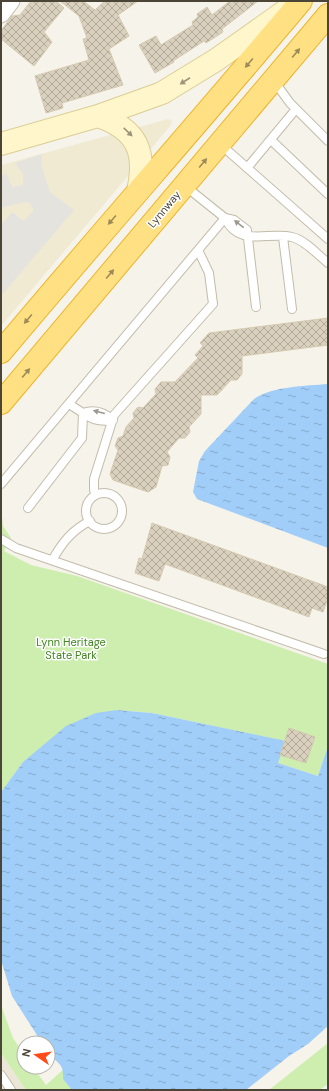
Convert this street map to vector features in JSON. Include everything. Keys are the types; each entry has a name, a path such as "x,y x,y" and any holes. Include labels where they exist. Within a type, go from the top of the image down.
{"highway":[{"path":"1,352 138,191 196,126 301,1"},
{"name":"Lynnway","path":"1,403 328,15"}],"main road":[{"path":"1,144 98,116 170,90 218,59 265,26 297,1"},
{"path":"98,116 120,125 136,142 142,163 138,191"}],"street":[{"path":"1,14 11,1"}],"lane":[{"path":"273,80 296,109 328,141"},
{"path":"247,168 296,109"},
{"path":"271,140 328,194"},
{"path":"220,143 328,239"},
{"path":"184,185 225,218 234,220 247,230 256,308"},
{"path":"1,484 225,218"},
{"path":"247,236 293,237 328,262"},
{"path":"283,237 292,309"},
{"path":"96,494 93,485 94,479 114,415 213,304 209,273 198,250"},
{"path":"69,404 83,413"},
{"path":"83,413 91,410 106,414 113,420"},
{"path":"28,508 82,438 83,413"},
{"path":"108,493 114,496 122,506 122,512 117,524 106,529 100,528 90,522 87,516 88,503 96,494 108,493"},
{"path":"53,559 61,546 73,532 90,522"},
{"path":"1,539 16,548 53,559 324,654"},
{"path":"1,1074 11,1090"}],"shaded area":[{"path":"168,119 172,121 171,125 1,326 1,165"},
{"path":"42,154 41,165 50,192 74,210 1,296 1,225 12,212 22,220 25,220 33,211 33,208 30,203 25,202 1,208 1,175 7,174 12,187 22,185 23,174 15,163"},
{"path":"1,1053 26,1090 1,1090"}],"green space":[{"name":"Lynn Heritage State Park","path":"1,507 3,526 11,538 4,551 31,565 77,576 328,664 328,746 318,776 278,763 285,741 152,713 117,710 23,762 1,792"},
{"path":"1,1005 16,1042 16,1075 39,1075 46,1085 64,1069 63,1079 72,1090 26,1090 1,1053"},
{"path":"328,1043 328,1084 320,1090 269,1090"}],"water":[{"path":"328,384 328,548 197,499 193,492 199,461 205,451 254,399 270,391 300,386"},
{"path":"117,710 152,713 286,741 278,763 318,776 328,746 328,1026 308,1044 289,1056 246,1090 72,1090 63,1079 61,1067 56,1061 56,1035 37,1035 12,996 1,960 1,792 23,762 66,726 96,713"}],"building":[{"path":"31,1 56,1 64,8 44,32 52,42 34,66 1,39 1,31 12,16 20,15"},
{"path":"60,1 83,1 95,10 105,1 138,1 118,15 129,36 109,49 123,85 62,103 63,108 46,113 35,76 89,60 83,39 87,38 79,16"},
{"path":"230,1 258,1 222,29 223,32 206,43 204,41 155,73 139,45 156,36 161,45 193,25 192,22 198,17 197,14 207,7 212,15"},
{"path":"328,318 328,345 242,356 242,374 237,380 231,380 217,395 201,395 201,414 189,427 190,432 185,438 179,438 167,452 170,457 168,465 162,466 156,487 148,492 113,480 110,474 118,450 115,446 118,438 123,436 126,427 134,418 133,413 138,407 143,408 156,394 155,389 161,382 175,382 198,358 195,355 203,346 200,343 209,333"},
{"path":"152,523 328,587 328,598 323,612 312,608 309,617 165,564 159,581 135,573 139,558 142,559"},
{"path":"289,728 315,737 306,763 280,755"}]}
